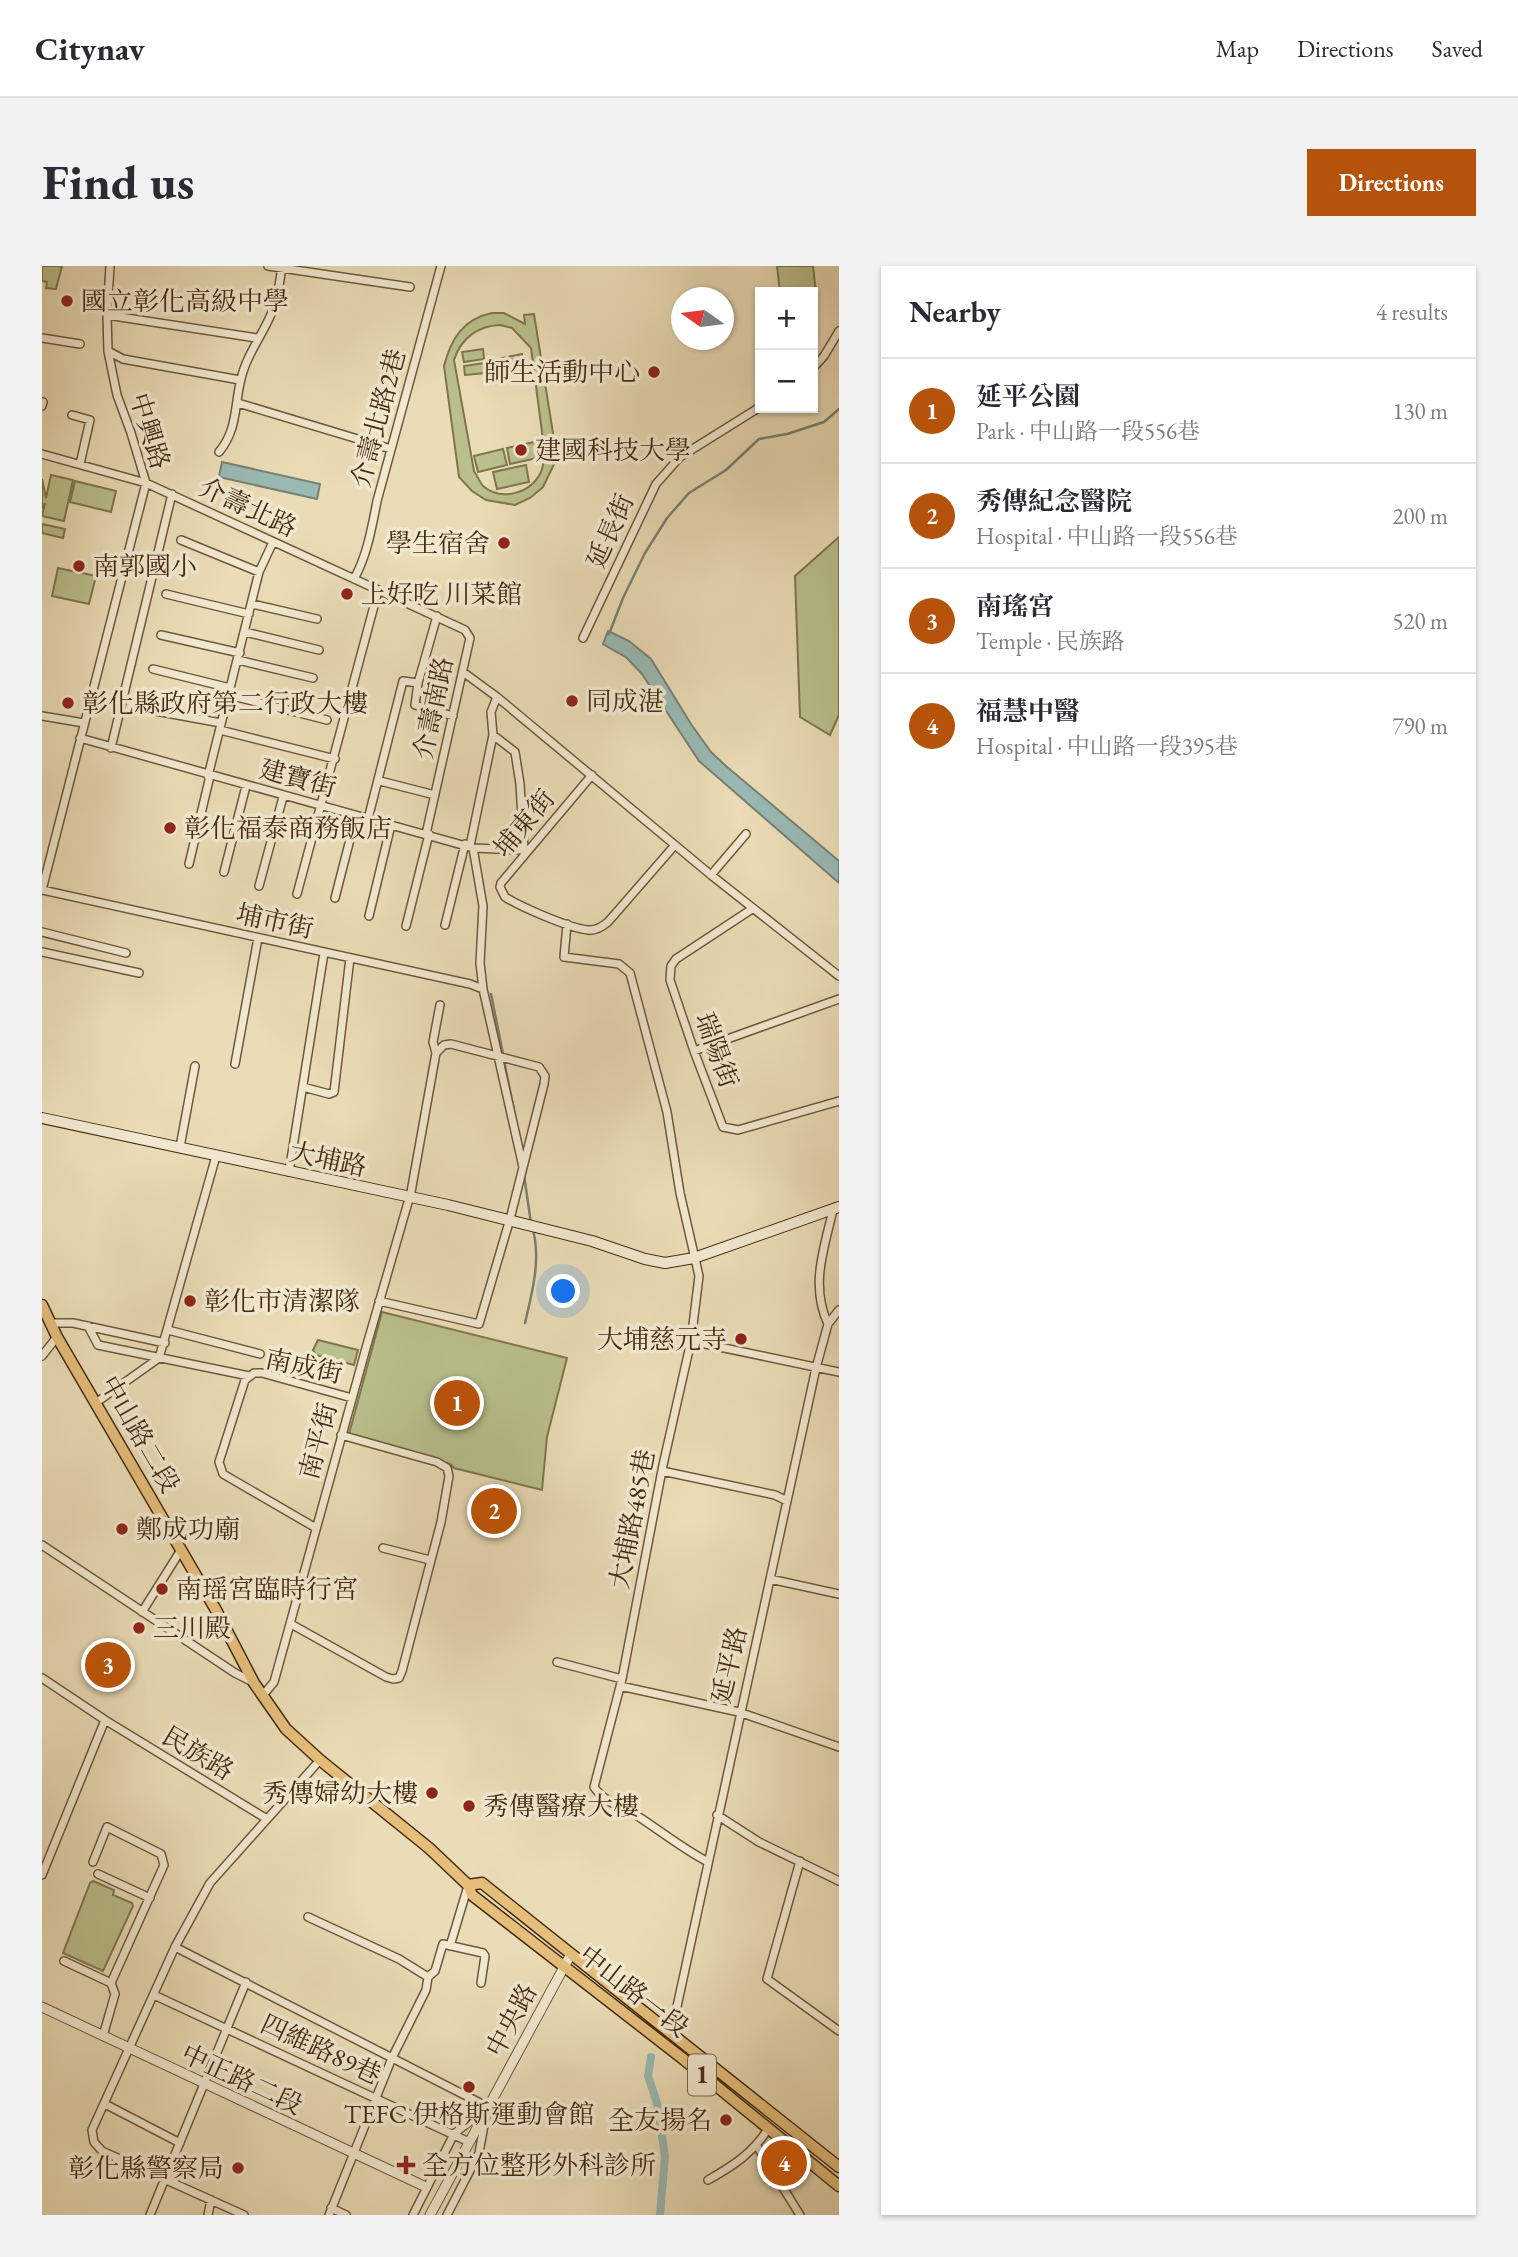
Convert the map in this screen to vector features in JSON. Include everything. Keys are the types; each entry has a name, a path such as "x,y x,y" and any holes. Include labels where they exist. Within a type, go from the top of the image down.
{"main road":[{"name":"大埔路","path":"42,1118 510,1219 645,1259 665,1263 694,1258"},
{"path":"694,1258 836,1208"},
{"name":"中山路二段","path":"42,1305 57,1337 97,1402 254,1683 264,1694"},
{"name":"中山路一段","path":"264,1694 286,1729 405,1828 468,1885 472,1895 564,1965 839,2186"},
{"name":"中山路一段","path":"468,1885 482,1883 839,2167"}],"street":[{"name":"中興路","path":"42,890 146,483 117,395 108,351 110,266"},
{"path":"268,266 410,287"},
{"name":"介壽北路2巷","path":"354,579 372,527 441,266"},
{"path":"219,452 229,440 240,380 257,338 275,306 282,267"},
{"path":"107,315 257,338"},
{"path":"818,363 839,331"},
{"path":"42,338 80,344"},
{"path":"108,351 123,359 240,380"},
{"path":"238,402 391,449"},
{"name":"延長街","path":"583,638 656,484 676,460 755,410"},
{"path":"72,415 90,420 80,464"},
{"name":"介壽北路","path":"42,454 146,483 354,579"},
{"path":"111,748 172,495"},
{"path":"181,540 259,572"},
{"path":"189,864 259,572 273,542"},
{"name":"介壽南路","path":"354,579 465,630 470,638 406,926"},
{"path":"297,894 378,591"},
{"path":"166,594 249,614"},
{"path":"252,604 317,619"},
{"path":"437,616 418,683 415,705 453,716"},
{"path":"245,632 320,650"},
{"path":"161,635 313,678"},
{"path":"153,669 327,720"},
{"path":"463,672 535,728 752,909 839,976"},
{"path":"368,819 380,781 403,681 418,683"},
{"path":"444,925 469,846 493,735 491,712 497,697"},
{"path":"150,710 335,759"},
{"path":"42,716 84,723"},
{"name":"建寶街","path":"80,738 283,797 469,846 524,850 515,751 493,735"},
{"name":"埔東街","path":"592,775 499,887 505,897 567,924 587,930 602,927 675,845"},
{"path":"380,781 435,795"},
{"path":"224,872 246,786"},
{"path":"259,886 283,797"},
{"path":"335,898 356,816"},
{"path":"369,916 391,825"},
{"path":"711,875 746,834"},
{"path":"469,846 483,906 480,963 483,989 523,1169"},
{"name":"埔市街","path":"42,890 324,953 289,1172"},
{"name":"瑞陽街","path":"752,909 676,959 670,966 670,980 723,1127 738,1130 839,1101"},
{"name":"大埔路485巷","path":"567,924 564,957 619,964 631,973 667,1112 680,1193 699,1276 691,1340 662,1471 621,1683 594,1787 601,1797 638,1816 680,1847 708,1862"},
{"path":"42,932 126,953"},
{"path":"235,1064 257,938"},
{"path":"42,952 139,973"},
{"path":"324,953 483,989"},
{"path":"303,1087 329,1094 334,1092 350,958"},
{"path":"694,1051 839,999"},
{"name":"南平街","path":"264,1694 274,1682 341,1435 410,1198 436,1053 433,1042 440,1005"},
{"path":"379,1301 479,1324 510,1219 545,1076 539,1067 533,1064 452,1044 444,1045 436,1053"},
{"path":"180,1147 195,1066"},
{"path":"97,1402 159,1358 216,1156"},
{"path":"828,1324 821,1310 817,1281 836,1208"},
{"name":"延平路","path":"671,2034 816,1368 828,1324 839,1310"},
{"path":"51,1323 73,1323 165,1343"},
{"path":"88,1326 98,1345 248,1376"},
{"path":"168,1330 260,1354"},
{"path":"42,1356 57,1337"},
{"path":"691,1340 839,1372"},
{"name":"南成街","path":"316,1528 223,1474 219,1462 248,1376 262,1373 352,1398"},
{"path":"291,1624 386,1678 399,1678 441,1522 449,1476 447,1468 437,1462 341,1435"},
{"path":"662,1471 775,1495 787,1501"},
{"path":"42,1545 254,1683"},
{"path":"383,1548 430,1560"},
{"path":"142,1612 181,1550"},
{"path":"770,1579 839,1594"},
{"path":"558,1662 621,1683 739,1713 839,1747"},
{"name":"民族路","path":"42,1678 105,1720 267,1819"},
{"path":"42,1875 105,1720"},
{"path":"244,2215 97,2147 92,2130 175,1947 211,1884 320,1760"},
{"path":"717,1815 759,1842 839,1881"},
{"path":"93,1862 107,1827 161,1854 164,1865 111,1983 115,1994 103,2036"},
{"path":"800,1861 767,1979 839,2031"},
{"path":"99,1874 150,1898"},
{"path":"450,1946 468,1885"},
{"path":"308,1917 387,1954 428,1977"},
{"path":"346,2215 330,2212 393,2058 422,2001 428,1977 435,1970 442,1946 484,1953 481,1983"},
{"path":"175,1947 488,2107"},
{"name":"中央路","path":"430,2215 572,1954"},
{"path":"64,1961 111,1983"},
{"path":"150,2215 246,1982"},
{"name":"四維路89巷","path":"154,1995 469,2142"},
{"name":"中正路二段","path":"42,2007 426,2187"},
{"path":"105,2104 180,2143"},
{"name":"中央路","path":"413,2215 454,2134 488,2107"},
{"name":"中央路","path":"447,2215 479,2153 488,2107"},
{"path":"708,2180 737,2164 757,2146 768,2129"},
{"path":"757,2146 800,2215"},
{"path":"208,2215 211,2200"}],"green space":[{"path":"42,266 62,266 56,289 46,288 47,282 42,281"},
{"path":"777,266 813,266 815,287 779,287"},
{"path":"504,313 525,324 524,315 534,314 557,458 543,487 530,498 515,505 486,500 472,491 459,477 444,366 450,347 460,332 466,325 482,316","holes":["500,325 512,328 531,348 545,455 542,470 530,485 515,493 499,494 483,486 474,471 454,360 461,345 478,331"]},
{"path":"483,349 484,359 464,362 462,352"},
{"path":"522,354 523,364 504,367 502,358"},
{"path":"485,363 486,373 465,375 464,366"},
{"path":"539,441 542,457 510,464 507,448"},
{"path":"503,449 507,465 478,472 474,456"},
{"path":"526,465 529,482 497,489 493,472"},
{"path":"51,475 73,480 64,521 42,516 45,503 42,509 42,479 46,498"},
{"path":"75,481 116,491 111,512 70,502"},
{"path":"42,524 65,529 63,538 42,533"},
{"path":"839,537 839,715 830,735 800,717 795,576"},
{"path":"58,568 96,576 89,604 52,596"},
{"path":"382,1312 567,1358 547,1437 542,1490 454,1468 450,1464 349,1434"},
{"path":"318,1340 358,1350 354,1365 316,1355 313,1350"},
{"path":"93,1881 114,1890 113,1895 132,1903 133,1906 103,1971 63,1953"}],"water":[{"path":"222,462 320,484 317,499 219,477"},
{"path":"608,631 629,641 651,659 711,752 839,861 839,883 699,761 642,674 627,658 603,644"}],"waterway":[{"path":"609,634 645,553 667,518 689,493 726,470 759,439 787,434 824,422 839,409"},
{"path":"491,994 503,1054"},
{"path":"504,1061 516,1120"},
{"path":"524,1175 531,1223"},
{"path":"525,1323 536,1265 533,1230"},
{"path":"651,2057 648,2076 657,2103 665,2156 660,2215"}],"place":[{"name":"國立彰化高級中學","path":"67,301"},
{"name":"師生活動中心","path":"654,372"},
{"name":"建國科技大學","path":"521,450"},
{"name":"學生宿舍","path":"504,543"},
{"name":"南郭國小","path":"79,566"},
{"name":"上好吃 川菜館","path":"347,594"},
{"name":"同成湛","path":"572,701"},
{"name":"彰化縣政府第二行政大樓","path":"68,703"},
{"name":"彰化福泰商務飯店","path":"170,828"},
{"name":"彰化市清潔隊","path":"190,1301"},
{"name":"大埔慈元寺","path":"741,1339"},
{"name":"延平公園","path":"457,1403"},
{"name":"秀傳紀念醫院","path":"494,1511"},
{"name":"鄭成功廟","path":"122,1529"},
{"name":"南瑶宮臨時行宮","path":"162,1589"},
{"name":"三川殿","path":"139,1628"},
{"name":"南瑤宮","path":"108,1665"},
{"name":"秀傳婦幼大樓","path":"432,1793"},
{"name":"秀傳醫療大樓","path":"469,1806"},
{"name":"TEFC 伊格斯運動會館","path":"469,2087"},
{"name":"全友揚名","path":"726,2120"},
{"name":"福慧中醫","path":"784,2163"},
{"name":"全方位整形外科診所","path":"406,2165"},
{"name":"彰化縣警察局","path":"238,2168"}]}
